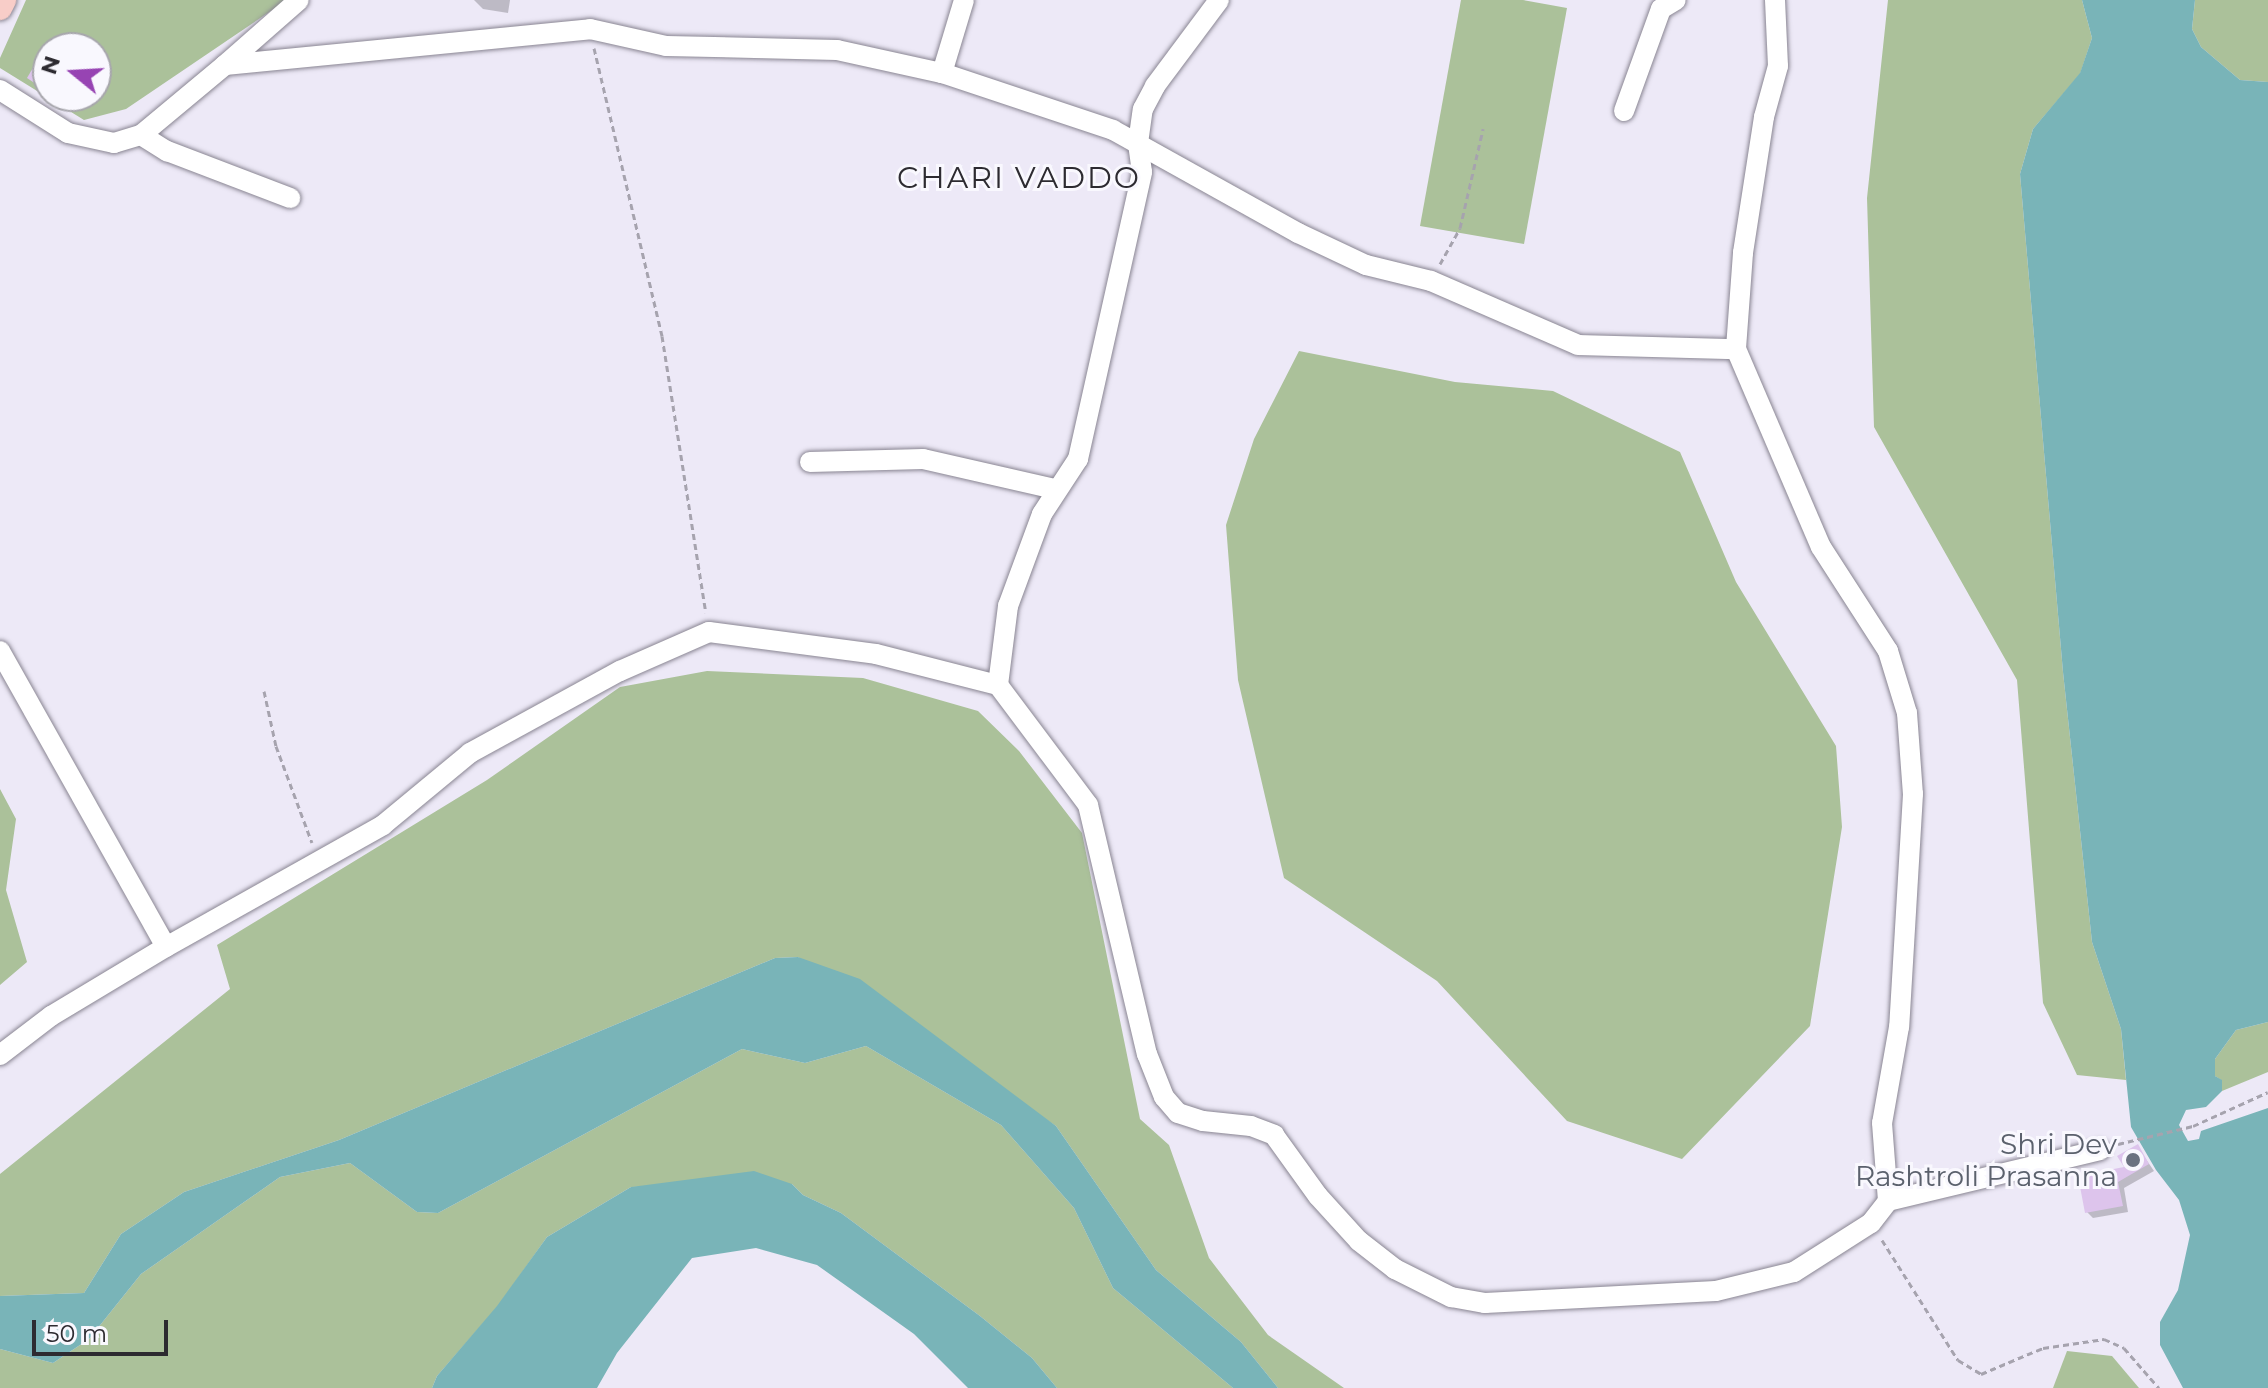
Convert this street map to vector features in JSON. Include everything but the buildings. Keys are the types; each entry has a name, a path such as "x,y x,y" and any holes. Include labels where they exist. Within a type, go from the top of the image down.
{"main road":[{"path":"0,8 4,0"}],"street":[{"path":"0,90 68,133 114,143 141,135 299,0"},
{"path":"942,73 964,0"},
{"path":"998,685 1008,606 1042,514 1055,489 1078,459 1142,172 1138,143 1143,109 1155,86 1219,0"},
{"path":"1624,111 1661,9 1676,0"},
{"path":"1775,0 1778,66 1764,117 1743,253 1736,349 1821,547 1888,651 1907,713 1913,794 1899,1027 1882,1123 1888,1201"},
{"path":"225,65 590,29 666,46 837,50 942,73 1113,130 1298,233 1366,265 1431,281 1578,345 1736,349"},
{"path":"141,135 167,151 290,198"},
{"path":"810,462 923,459 1055,489"},
{"path":"0,1055 51,1016 166,947 383,825 470,753 620,671 709,632 876,654 998,685 1088,805 1147,1054 1164,1097 1178,1113 1203,1121 1251,1126 1274,1135 1318,1196 1359,1241 1395,1269 1451,1297 1485,1303 1716,1291 1794,1272 1871,1223 1888,1201 2100,1150"},
{"path":"0,651 166,947"}],"path":[{"path":"590,29 662,336 709,632"},
{"path":"1431,281 1460,228 1483,129"},
{"path":"264,691 276,746 319,861"},
{"path":"2100,1150 2193,1126 2268,1092"},
{"path":"1871,1223 1958,1360 1981,1374 2043,1348 2104,1339 2124,1348 2159,1388"}],"shaded area":[{"path":"26,0 287,0 126,109 84,120 71,112 112,112 112,32 32,32 32,88 0,68 0,58"},
{"path":"1461,0 1523,0 1567,8 1524,244 1420,226"},
{"path":"1888,0 2082,0 2092,38 2080,74 2033,129 2020,174 2063,672 2092,942 2121,1029 2126,1080 2077,1075 2043,1003 2017,680 1874,427 1867,198"},
{"path":"2082,0 2195,0 2192,29 2201,47 2240,80 2268,82 2268,1022 2236,1030 2215,1059 2215,1076 2222,1080 2222,1091 2206,1107 2186,1110 2179,1125 2188,1141 2199,1139 2201,1131 2268,1108 2268,1388 2183,1388 2160,1345 2160,1322 2178,1290 2190,1235 2179,1200 2156,1170 2131,1127 2121,1029 2092,942 2063,672 2020,174 2033,129 2080,73 2092,38"},
{"path":"2195,0 2268,0 2268,82 2240,80 2201,47 2192,29"},
{"path":"1299,351 1455,382 1553,391 1680,452 1736,582 1836,746 1842,827 1810,1026 1682,1159 1567,1121 1437,981 1284,878 1238,680 1226,525 1254,439"},
{"path":"707,671 863,678 978,711 1019,751 1082,833 1140,1119 1169,1145 1209,1258 1268,1335 1344,1388 1278,1388 1241,1342 1156,1270 1056,1126 798,957 775,958 339,1140 184,1192 121,1234 84,1293 0,1296 0,1174 230,989 217,945 487,780 620,687"},
{"path":"0,789 16,819 6,890 27,962 0,985"},
{"path":"798,957 860,979 1056,1126 1156,1270 1241,1342 1278,1388 1233,1388 1113,1288 1074,1208 1001,1125 866,1046 805,1063 742,1049 438,1213 417,1212 350,1163 280,1177 141,1274 89,1339 53,1363 0,1349 0,1296 84,1293 121,1234 184,1192 339,1140 775,958"},
{"path":"2268,1022 2268,1072 2222,1091 2221,1080 2215,1076 2215,1059 2236,1030"},
{"path":"866,1046 1001,1125 1074,1208 1113,1288 1233,1388 1057,1388 1032,1358 980,1316 841,1213 803,1195 792,1184 631,1187 547,1237 498,1306 437,1376 432,1388 0,1388 0,1349 53,1363 89,1339 141,1274 280,1177 350,1163 417,1212 438,1213 742,1049 805,1063"},
{"path":"754,1171 792,1184 803,1195 841,1213 1032,1358 1057,1388 968,1388 914,1334 817,1265 756,1248 692,1258 617,1353 597,1388 432,1388 437,1376 497,1306 547,1237 631,1187"},
{"path":"2067,1351 2112,1356 2139,1388 2053,1388"}],"place":[{"name":"Shri Dev Rashtroli Prasanna","path":"2133,1160"}],"district":[{"name":"CHARI VADDO","path":"1019,178"}]}
